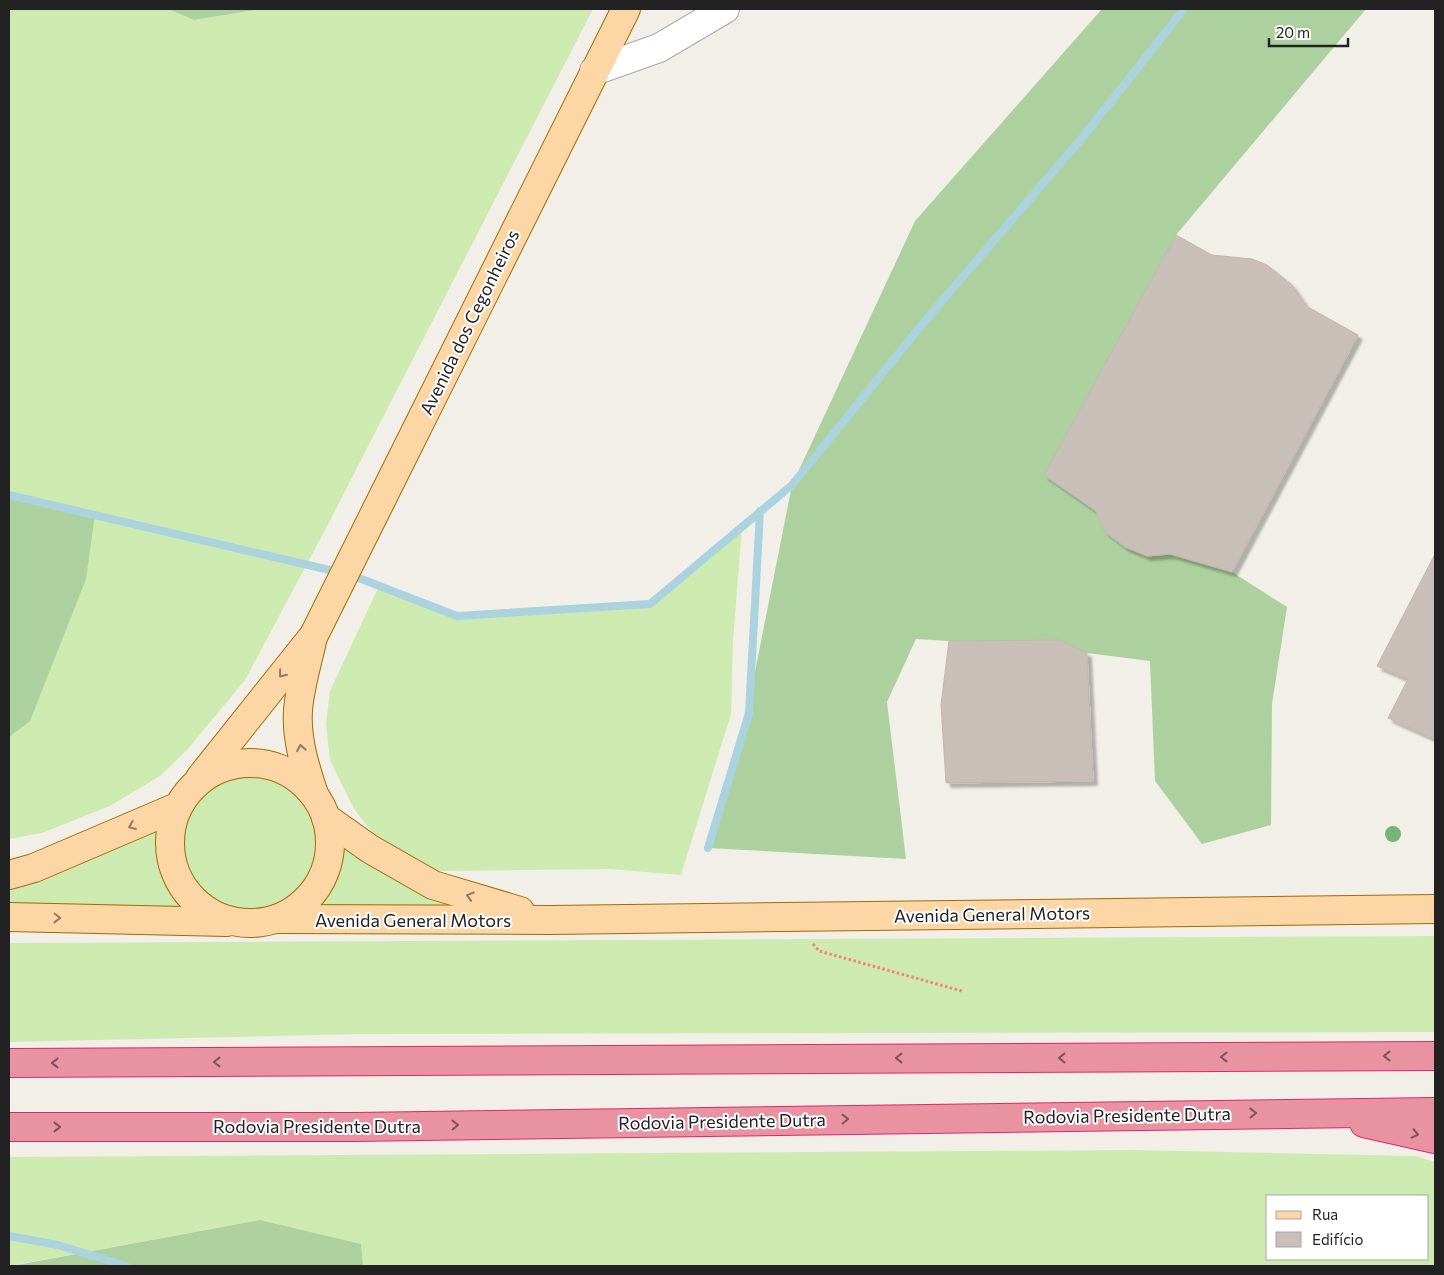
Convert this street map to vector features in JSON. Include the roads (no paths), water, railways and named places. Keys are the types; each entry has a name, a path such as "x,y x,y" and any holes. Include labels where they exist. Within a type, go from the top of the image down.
{"highway":[{"path":"9,1064 1435,1056"},
{"path":"1316,1112 1435,1138"},
{"name":"Rodovia Presidente Dutra","path":"9,1127 354,1126 1316,1112 1435,1112"}],"main road":[{"name":"Avenida dos Cegonheiros","path":"195,785 313,637 626,9"},
{"name":"Avenida dos Cegonheiros","path":"313,637 298,709 299,737 303,760 320,806"},
{"name":"Avenida General Motors","path":"233,922 192,899 178,880 171,858 170,834 177,808 195,785 217,770 243,764 269,765 294,776 320,806 370,849 433,885 550,920"},
{"name":"Avenida General Motors","path":"277,919 299,908 316,890 327,867 331,842 320,806"},
{"name":"Avenida General Motors","path":"9,875 34,868 177,808"},
{"name":"Avenida General Motors","path":"9,917 255,924 277,919 550,920 1435,909"}],"lane":[{"path":"594,71 659,48 724,9"}],"waterway":[{"path":"9,495 351,575 457,616 650,604 792,485 924,322 1082,138 1184,9"},
{"path":"708,848 749,713 760,511"},
{"path":"9,1236 58,1245 126,1266"}]}
